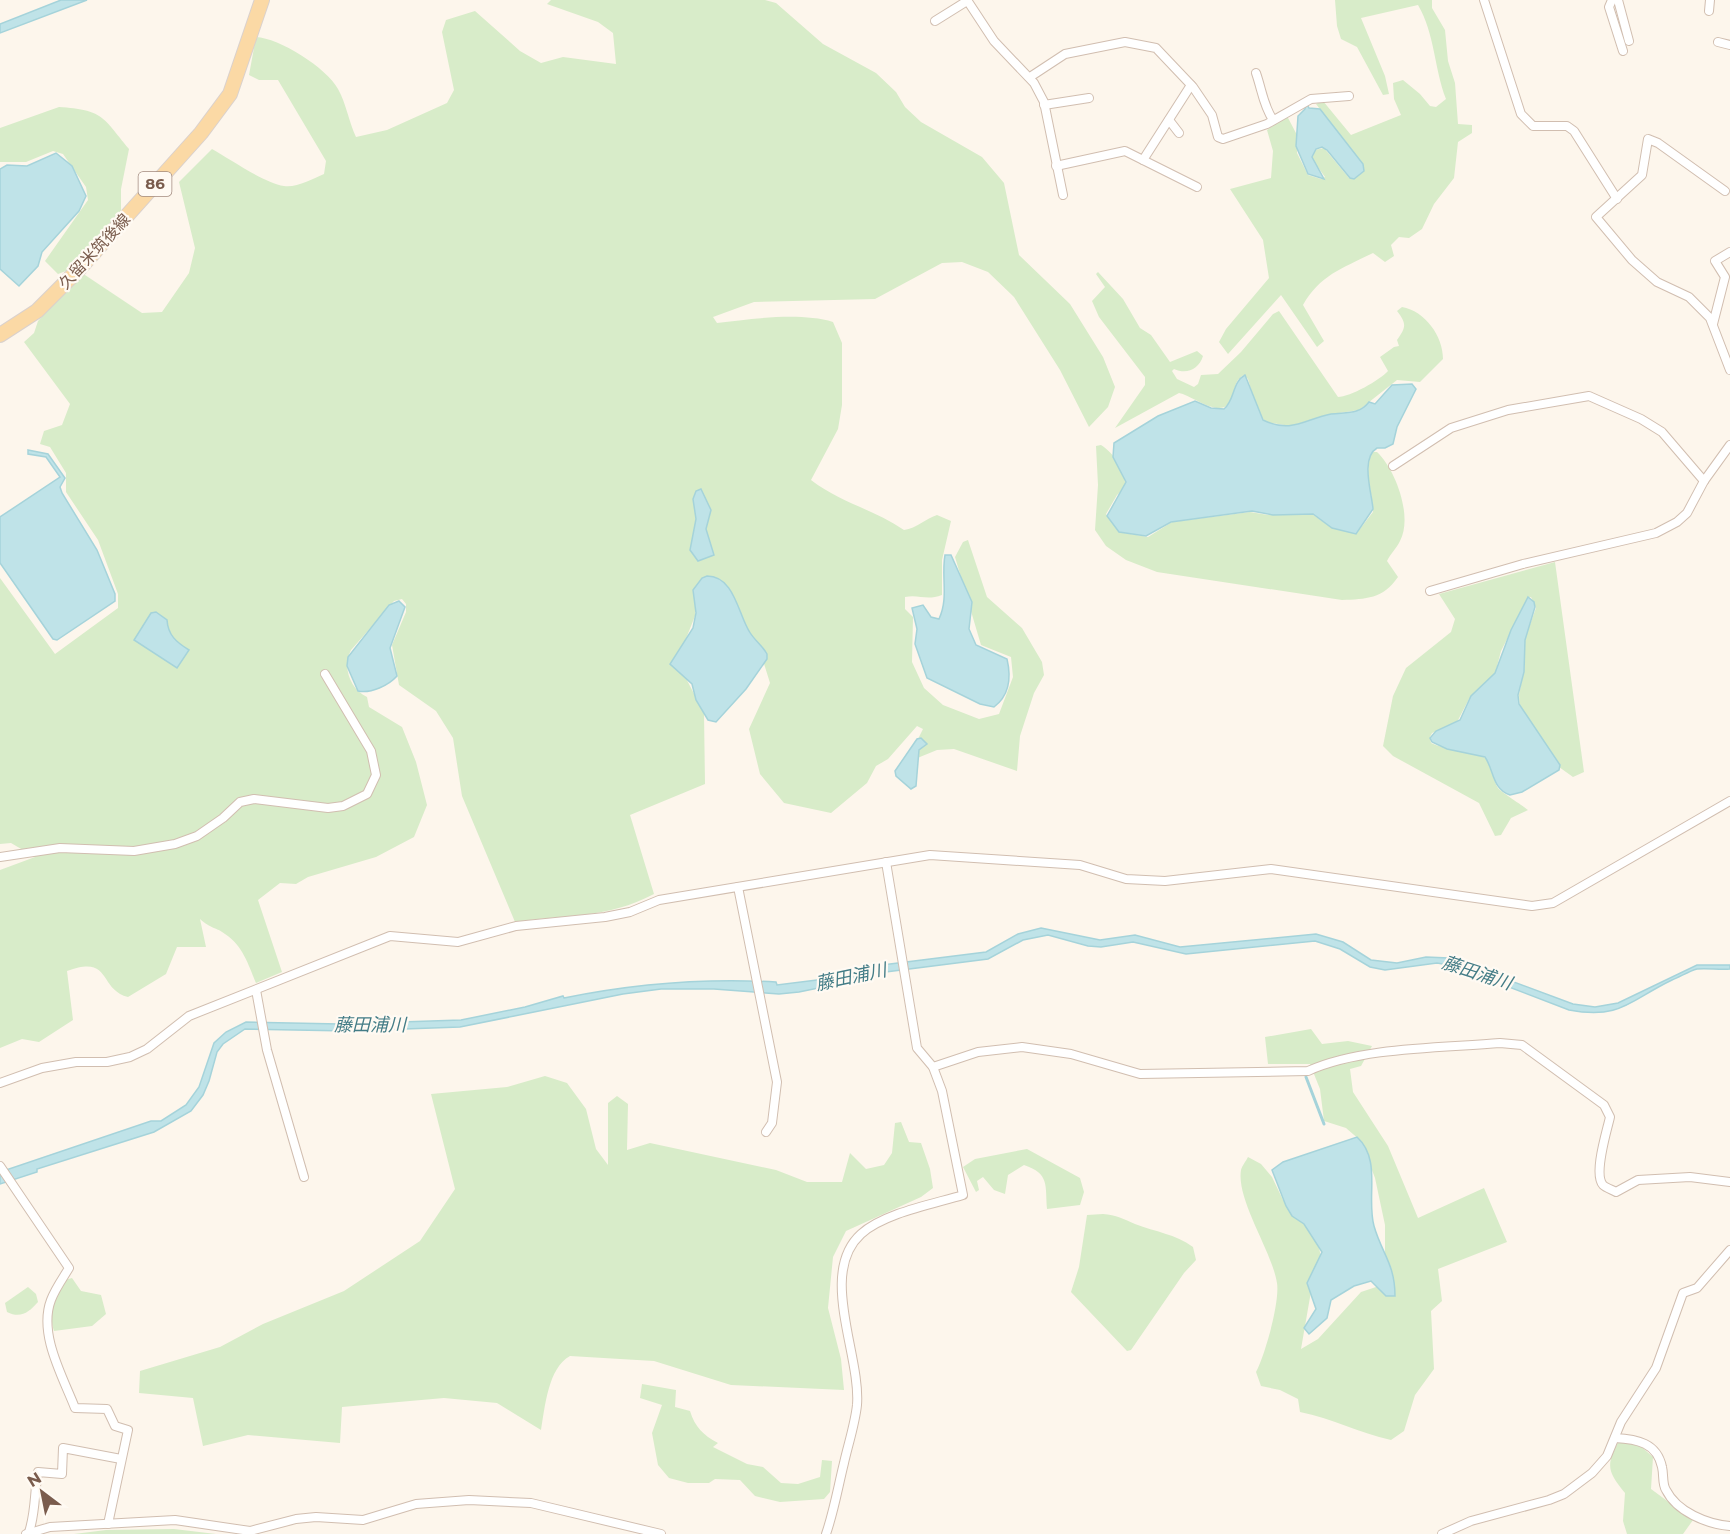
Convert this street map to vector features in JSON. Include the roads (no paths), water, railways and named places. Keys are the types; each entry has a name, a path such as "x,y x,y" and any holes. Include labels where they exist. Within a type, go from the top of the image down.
{"main road":[{"name":"久留米筑後線","path":"0,334 37,311 81,267 201,133 230,94 262,0"}],"street":[{"path":"935,21 967,0 994,41 1029,77 1044,105 1063,195"},
{"path":"1484,0 1521,114 1533,126 1567,126 1574,132 1617,199"},
{"path":"1612,0 1609,7 1623,51"},
{"path":"1618,0 1629,41"},
{"path":"1709,11 1710,0"},
{"path":"1029,77 1065,54 1125,42 1156,48 1191,85 1212,115 1218,136 1223,139 1273,120 1311,99 1349,96"},
{"path":"1718,42 1730,45"},
{"path":"1256,73 1262,90 1263,104 1273,120"},
{"path":"1143,160 1191,85"},
{"path":"1044,105 1089,98"},
{"path":"1168,120 1179,133"},
{"path":"1725,191 1658,143 1648,139 1642,175 1596,217 1632,260 1657,282 1689,297 1710,318 1730,370"},
{"path":"1056,166 1116,151 1125,151 1197,187"},
{"path":"1713,324 1728,277 1715,261 1730,252"},
{"path":"1393,466 1451,428 1508,410 1589,396 1641,419 1662,432 1704,481"},
{"path":"1430,591 1522,564 1656,533 1677,522 1687,513 1704,481 1730,445"},
{"path":"0,857 60,848 134,851 176,844 197,836 223,818 240,802 254,800 327,808 343,806 367,794 376,775 371,751 325,674"},
{"path":"0,1083 42,1068 76,1062 107,1062 130,1057 147,1049 189,1016 390,936 458,942 527,925 605,917 630,912 659,900 930,855 1080,865 1126,879 1165,881 1271,869 1532,906 1553,903 1730,801"},
{"path":"826,1534 857,1406 856,1366 841,1287 844,1264 849,1249 862,1233 888,1219 963,1195 942,1091 933,1067 917,1048 886,862"},
{"path":"738,887 777,1082 772,1123 766,1132"},
{"path":"256,990 267,1050 304,1177"},
{"path":"933,1067 978,1052 1022,1047 1071,1054 1140,1074 1308,1071 1330,1061 1368,1055 1500,1043 1521,1045 1604,1105 1610,1117 1602,1152 1600,1177 1606,1186 1617,1192 1638,1180 1690,1177 1730,1182"},
{"path":"0,1166 69,1268 51,1299 46,1317 56,1360 75,1408 107,1409 115,1426 128,1430 108,1524"},
{"path":"1442,1534 1471,1521 1564,1494 1592,1473 1607,1456 1620,1422 1656,1368 1683,1293 1698,1288 1730,1250"},
{"path":"1615,1438 1640,1440 1651,1447 1662,1467 1665,1489 1673,1500 1707,1522 1730,1526"},
{"path":"27,1533 37,1509 34,1497 38,1472 62,1474 63,1448 122,1459"},
{"path":"27,1533 50,1527 175,1520 250,1531 296,1519 316,1517 363,1520 416,1504 469,1500 531,1503 661,1534"}],"water":[{"path":"61,0 87,0 0,33 0,24"},
{"path":"1305,100 1309,108 1320,109 1363,164 1364,171 1354,179 1350,178 1322,147 1316,149 1312,157 1324,179 1308,174 1296,146 1298,116 1305,109"},
{"path":"56,153 72,166 86,196 79,211 42,252 38,266 19,286 0,269 0,169 7,165 27,166"},
{"path":"1245,375 1263,420 1282,426 1290,426 1331,414 1357,411 1369,402 1375,404 1392,385 1412,384 1416,389 1397,427 1393,444 1385,448 1377,448 1369,460 1368,477 1373,509 1356,534 1332,528 1313,514 1273,515 1252,511 1171,522 1146,536 1119,532 1107,516 1126,482 1113,457 1114,443 1158,416 1195,401 1211,408 1224,409 1238,382"},
{"path":"28,450 48,454 65,478 60,487 62,493 97,550 115,594 115,601 57,640 53,639 0,563 0,517 60,477 46,457 28,454"},
{"path":"701,489 711,510 706,529 714,555 698,561 690,550 696,519 693,499 696,491"},
{"path":"945,555 951,555 972,602 969,629 976,645 1007,659 1008,685 1003,697 994,707 980,704 927,678 915,644 917,629 912,608 923,605 931,617 939,619 942,611"},
{"path":"707,576 723,582 729,589 749,631 767,654 767,659 746,689 716,722 708,720 696,700 692,684 670,664 693,628 696,613 693,590 702,578"},
{"path":"1528,597 1534,602 1535,607 1525,640 1524,672 1518,695 1519,704 1560,765 1559,770 1522,792 1510,795 1497,784 1485,757 1447,749 1432,742 1430,738 1436,731 1460,720 1471,696 1495,673 1511,630"},
{"path":"399,601 405,607 390,648 397,676 379,688 358,691 347,666 348,657 389,605"},
{"path":"156,612 167,620 174,638 189,650 177,668 134,640 151,613"},
{"path":"921,738 927,744 919,750 916,786 911,789 896,776 895,771 917,739"},
{"name":"藤田浦川","path":"1041,928 1100,940 1135,935 1180,947 1316,934 1343,942 1371,960 1397,963 1426,957 1449,958 1573,1004 1595,1007 1618,1003 1697,965 1730,965 1730,969 1697,969 1624,1006 1601,1012 1587,1012 1569,1010 1454,966 1437,963 1385,970 1370,967 1340,949 1315,941 1186,954 1133,942 1101,947 1088,946 1048,935 1023,940 988,959 862,975 833,985 799,992 779,994 714,989 661,989 623,994 460,1027 349,1031 245,1029 223,1044 217,1052 203,1095 191,1111 154,1132 37,1169 37,1172 0,1184 0,1172 151,1121 161,1121 186,1105 199,1087 214,1043 226,1032 246,1022 340,1024 461,1020 525,1007 563,996 564,998 644,985 723,981 776,982 777,985 825,979 858,968 986,952 1018,934"},
{"path":"1357,1137 1365,1146 1369,1157 1374,1226 1393,1276 1395,1296 1386,1296 1371,1281 1354,1286 1331,1300 1327,1318 1309,1334 1304,1328 1316,1309 1307,1283 1322,1252 1304,1224 1292,1216 1272,1170 1283,1162"}],"waterway":[{"path":"1306,1077 1324,1124"}]}
